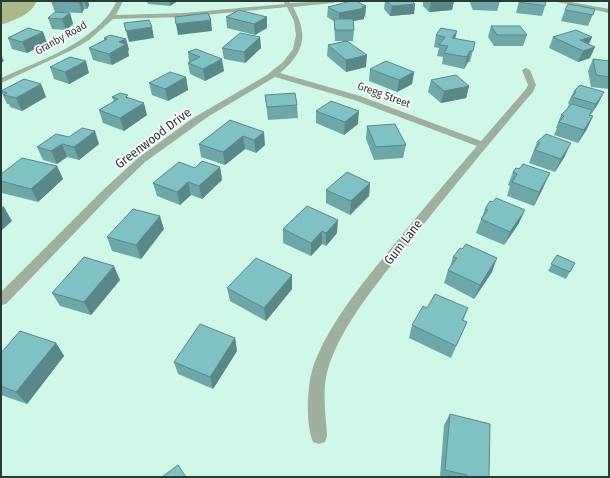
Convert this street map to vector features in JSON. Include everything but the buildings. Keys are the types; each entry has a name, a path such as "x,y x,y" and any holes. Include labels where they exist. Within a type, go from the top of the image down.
{"street":[{"name":"Granby Road","path":"1,81 77,44 97,31 113,17 120,1"},
{"path":"113,17 184,15 288,3 334,1"},
{"path":"556,1 609,11"},
{"name":"Greenwood Drive","path":"1,300 120,179 149,154 188,125 274,74 292,56 300,37 300,27 288,3"},
{"name":"Gum Lane","path":"320,436 316,399 318,382 322,365 335,339 356,304 382,268 530,90 532,85 526,70"},
{"name":"Gregg Street","path":"274,74 357,98 484,144"}],"green space":[{"path":"1,1 37,1 31,10 17,19 1,25"}]}
